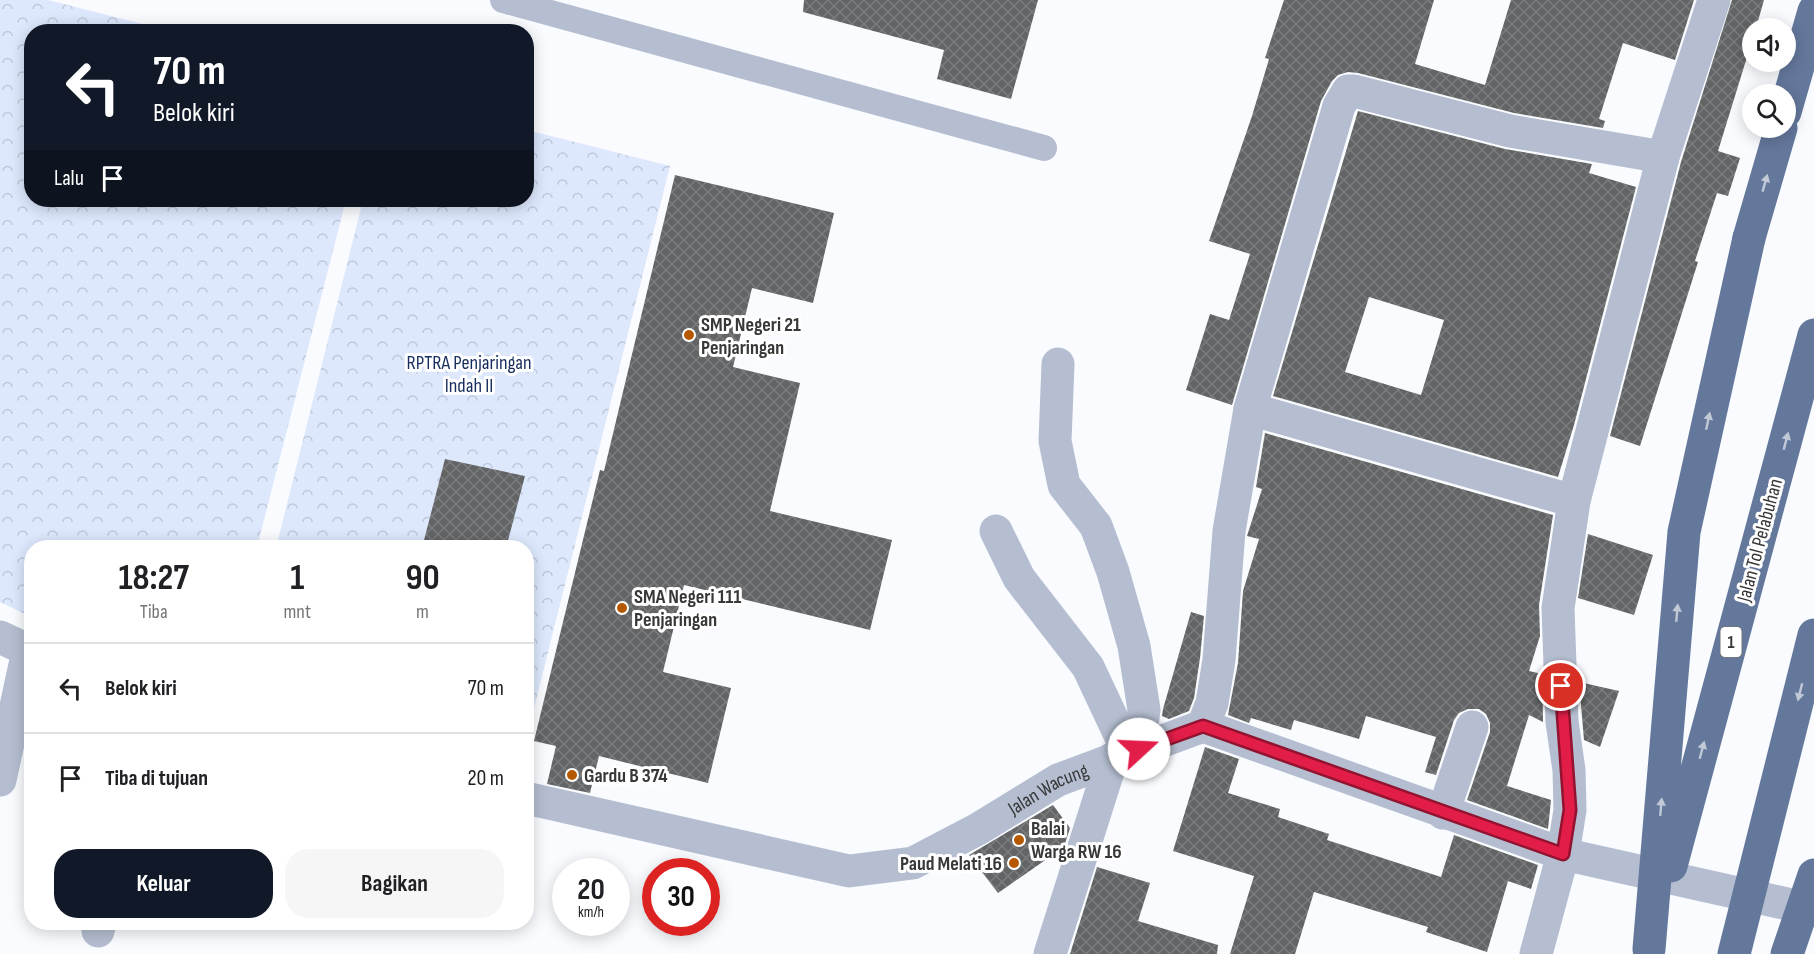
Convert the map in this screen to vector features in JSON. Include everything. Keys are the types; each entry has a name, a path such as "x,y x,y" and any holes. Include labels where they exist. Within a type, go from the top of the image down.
{"highway":[{"path":"1793,84 1814,11"},
{"path":"1648,951 1684,532 1749,237 1777,138"},
{"name":"Jalan Tol Pelabuhan","path":"1648,951 1814,335"},
{"path":"1734,954 1814,635"},
{"path":"1787,954 1814,875"}],"street":[{"path":"1536,954 1563,854 1570,810 1569,770 1562,722 1558,608 1574,501 1663,156 1714,0"},
{"path":"1663,156 1510,131 1348,91 1339,106 1250,409 1229,531 1220,660 1212,703 1203,726 1563,854 1814,910"},
{"path":"1050,954 1144,710 1134,646 1113,572 1096,526 1064,485 1055,441 1058,364"},
{"path":"1250,409 1574,501"},
{"path":"996,531 1019,578 1088,667 1126,754"},
{"path":"0,780 20,646"},
{"name":"Jalan Wacung","path":"534,800 849,871 913,863 978,829 1058,780 1203,726"},
{"path":"1443,813 1472,727"}],"lane":[{"path":"503,0 1044,147"}],"green space":[{"path":"0,0 48,0 142,24 24,24 24,207 344,207 259,540 24,540 24,614 0,602"},
{"name":"RPTRA Penjaringan Indah II","path":"534,132 670,166 534,708 534,540 278,540 361,207 534,207"}],"building":[{"path":"804,0 1038,0 1011,99 937,79 944,50 803,12"},
{"path":"1284,0 1434,0 1415,64 1485,85 1511,0 1694,0 1675,60 1623,43 1599,119 1605,121 1603,128 1514,113 1358,73 1348,72 1338,75 1321,101 1232,405 1186,390 1210,314 1229,320 1250,254 1209,241 1252,116 1269,59 1265,58"},
{"path":"1732,0 1764,0 1759,18 1742,18 1742,72 1718,151 1740,158 1728,196 1717,193 1695,261 1698,262 1640,446 1610,436 1681,162"},
{"path":"1358,111 1505,149 1592,164 1589,173 1636,187 1574,425 1558,477 1273,396","holes":["1369,297 1444,320 1421,395 1345,372"]},
{"path":"675,175 834,213 813,303 752,288 733,367 800,383 770,511 892,540 870,630 684,585 663,672 731,688 708,783 599,756 590,793 547,784 556,746 534,741 600,470 604,471"},
{"path":"1265,433 1553,515 1539,605 1540,636 1529,671 1542,674 1543,722 1529,715 1507,786 1551,800 1548,829 1467,800 1490,732 1490,723 1486,714 1479,709 1468,709 1459,713 1454,720 1436,775 1425,772 1436,737 1366,716 1359,739 1294,720 1291,730 1251,718 1249,723 1228,715 1238,663 1243,591 1259,539 1247,536 1262,489 1256,487"},
{"path":"445,459 525,476 508,540 424,540"},
{"path":"1588,534 1653,555 1634,615 1578,598"},
{"path":"1191,612 1204,616 1194,698 1189,711 1169,719 1162,716 1163,709"},
{"path":"1579,682 1619,691 1600,747 1584,740"},
{"path":"1205,747 1239,759 1228,793 1280,809 1278,817 1329,834 1327,840 1441,877 1454,835 1538,865 1531,889 1508,881 1487,952 1426,932 1428,927 1314,892 1295,954 1230,954 1254,876 1173,851"},
{"name":"Balai Warga RW 16","path":"1053,805 1070,828 1064,847 998,893 969,855"},
{"path":"1097,867 1150,883 1138,921 1218,945 1217,954 1070,954"}],"place":[{"name":"SMP Negeri 21 Penjaringan","path":"689,335"},
{"name":"SMA Negeri 111 Penjaringan","path":"622,608"},
{"name":"Gardu B 374","path":"572,775"},
{"name":"Balai Warga RW 16","path":"1019,840"},
{"name":"Paud Melati 16","path":"1014,863"}],"route":[{"path":"1139,749 1203,726 1563,854 1570,810 1569,770 1562,722 1561,686"}]}
